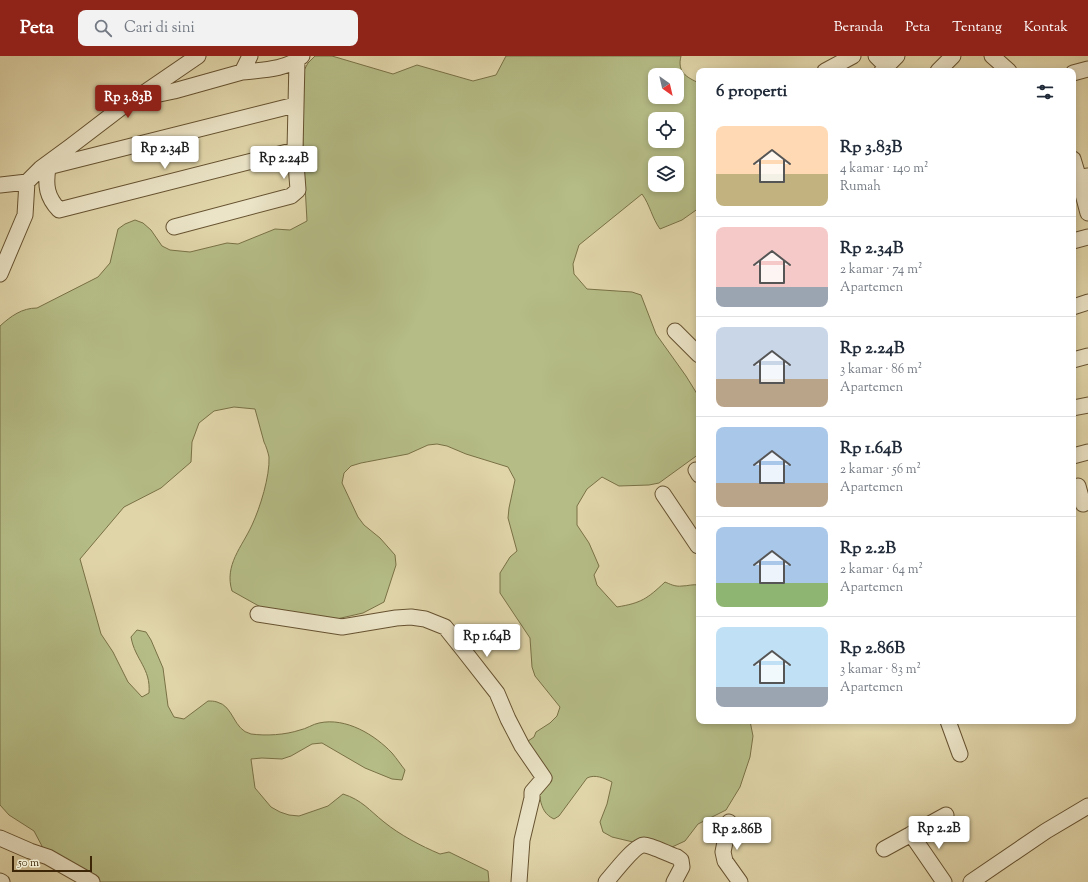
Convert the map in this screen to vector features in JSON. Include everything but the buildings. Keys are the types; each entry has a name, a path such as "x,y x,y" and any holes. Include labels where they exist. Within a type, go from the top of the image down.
{"street":[{"path":"0,185 27,182 122,107 198,56"},
{"path":"242,72 250,56"},
{"path":"830,68 852,56"},
{"path":"941,68 953,56"},
{"path":"992,56 1006,68"},
{"path":"136,98 174,91 242,72 286,65 299,58"},
{"path":"174,227 291,196 298,190 295,150 295,105 299,58"},
{"path":"1076,72 1088,69"},
{"path":"44,168 295,105"},
{"path":"44,168 47,192 51,202 59,210 295,150"},
{"path":"1076,167 1088,213"},
{"path":"0,274 24,215 27,182"},
{"path":"1076,232 1088,228"},
{"path":"1076,240 1088,237"},
{"path":"1076,299 1088,295"},
{"path":"1076,306 1088,302"},
{"path":"675,331 696,352"},
{"path":"1076,359 1088,356"},
{"path":"1076,407 1088,404"},
{"path":"1076,455 1088,452"},
{"path":"1076,487 1078,486 1083,504 1088,502"},
{"path":"663,494 696,539"},
{"path":"258,614 342,628 396,618 411,617 425,619 445,627 497,693 508,720 522,746 544,778 532,792 532,798 522,840 519,882"},
{"path":"949,724 960,754"},
{"path":"972,882 1046,831 1088,806"},
{"path":"884,849 946,814"},
{"path":"728,822 723,852 725,861 740,882"},
{"path":"911,834 944,882"},
{"path":"0,838 48,857 92,882"},
{"path":"606,882 632,852 644,845 677,857 681,860 682,867 674,882"}],"green space":[{"path":"315,56 332,56 393,74 417,65 473,81 496,75 506,56 681,56 681,68 648,68 648,104 684,104 684,73 696,81 696,210 682,220 660,229 642,194 579,245 573,264 574,274 587,289 632,292 641,295 656,334 696,392 696,456 659,483 649,485 619,486 602,477 587,489 577,506 577,525 589,543 599,566 594,575 597,585 617,607 638,602 653,593 665,582 677,586 696,585 696,724 751,724 753,736 750,757 740,787 726,810 698,824 685,841 672,847 654,847 612,837 603,832 600,822 607,804 612,782 600,777 593,776 587,778 559,816 554,819 544,811 534,775 516,749 534,737 536,732 550,723 557,716 560,707 535,676 532,667 530,638 500,593 500,573 510,557 517,551 508,518 515,480 508,467 437,444 428,445 408,454 351,466 344,473 342,483 358,517 364,525 380,538 395,555 396,565 384,602 363,613 328,621 266,610 232,591 230,582 230,573 235,556 252,525 261,501 269,465 269,455 255,409 234,407 214,411 199,423 192,442 191,462 161,488 124,507 80,559 101,634 113,652 128,682 142,697 149,693 148,677 133,645 131,637 137,630 146,632 163,668 168,706 174,717 184,719 208,701 212,701 223,704 240,728 251,734 282,734 329,722 349,725 369,734 392,753 405,770 402,780 392,779 365,768 322,743 312,744 291,756 282,759 251,759 255,788 271,807 289,815 299,816 328,806 343,794 350,796 360,802 390,827 411,840 440,854 449,852 488,871 489,882 86,882 43,848 34,831 9,815 0,805 0,326 17,313 26,309 37,308 98,277 110,263 118,229 135,220 143,223 151,230 162,246 170,250 190,252 227,243 238,244 275,229 290,230 307,221 303,149 302,74 308,63"}]}
